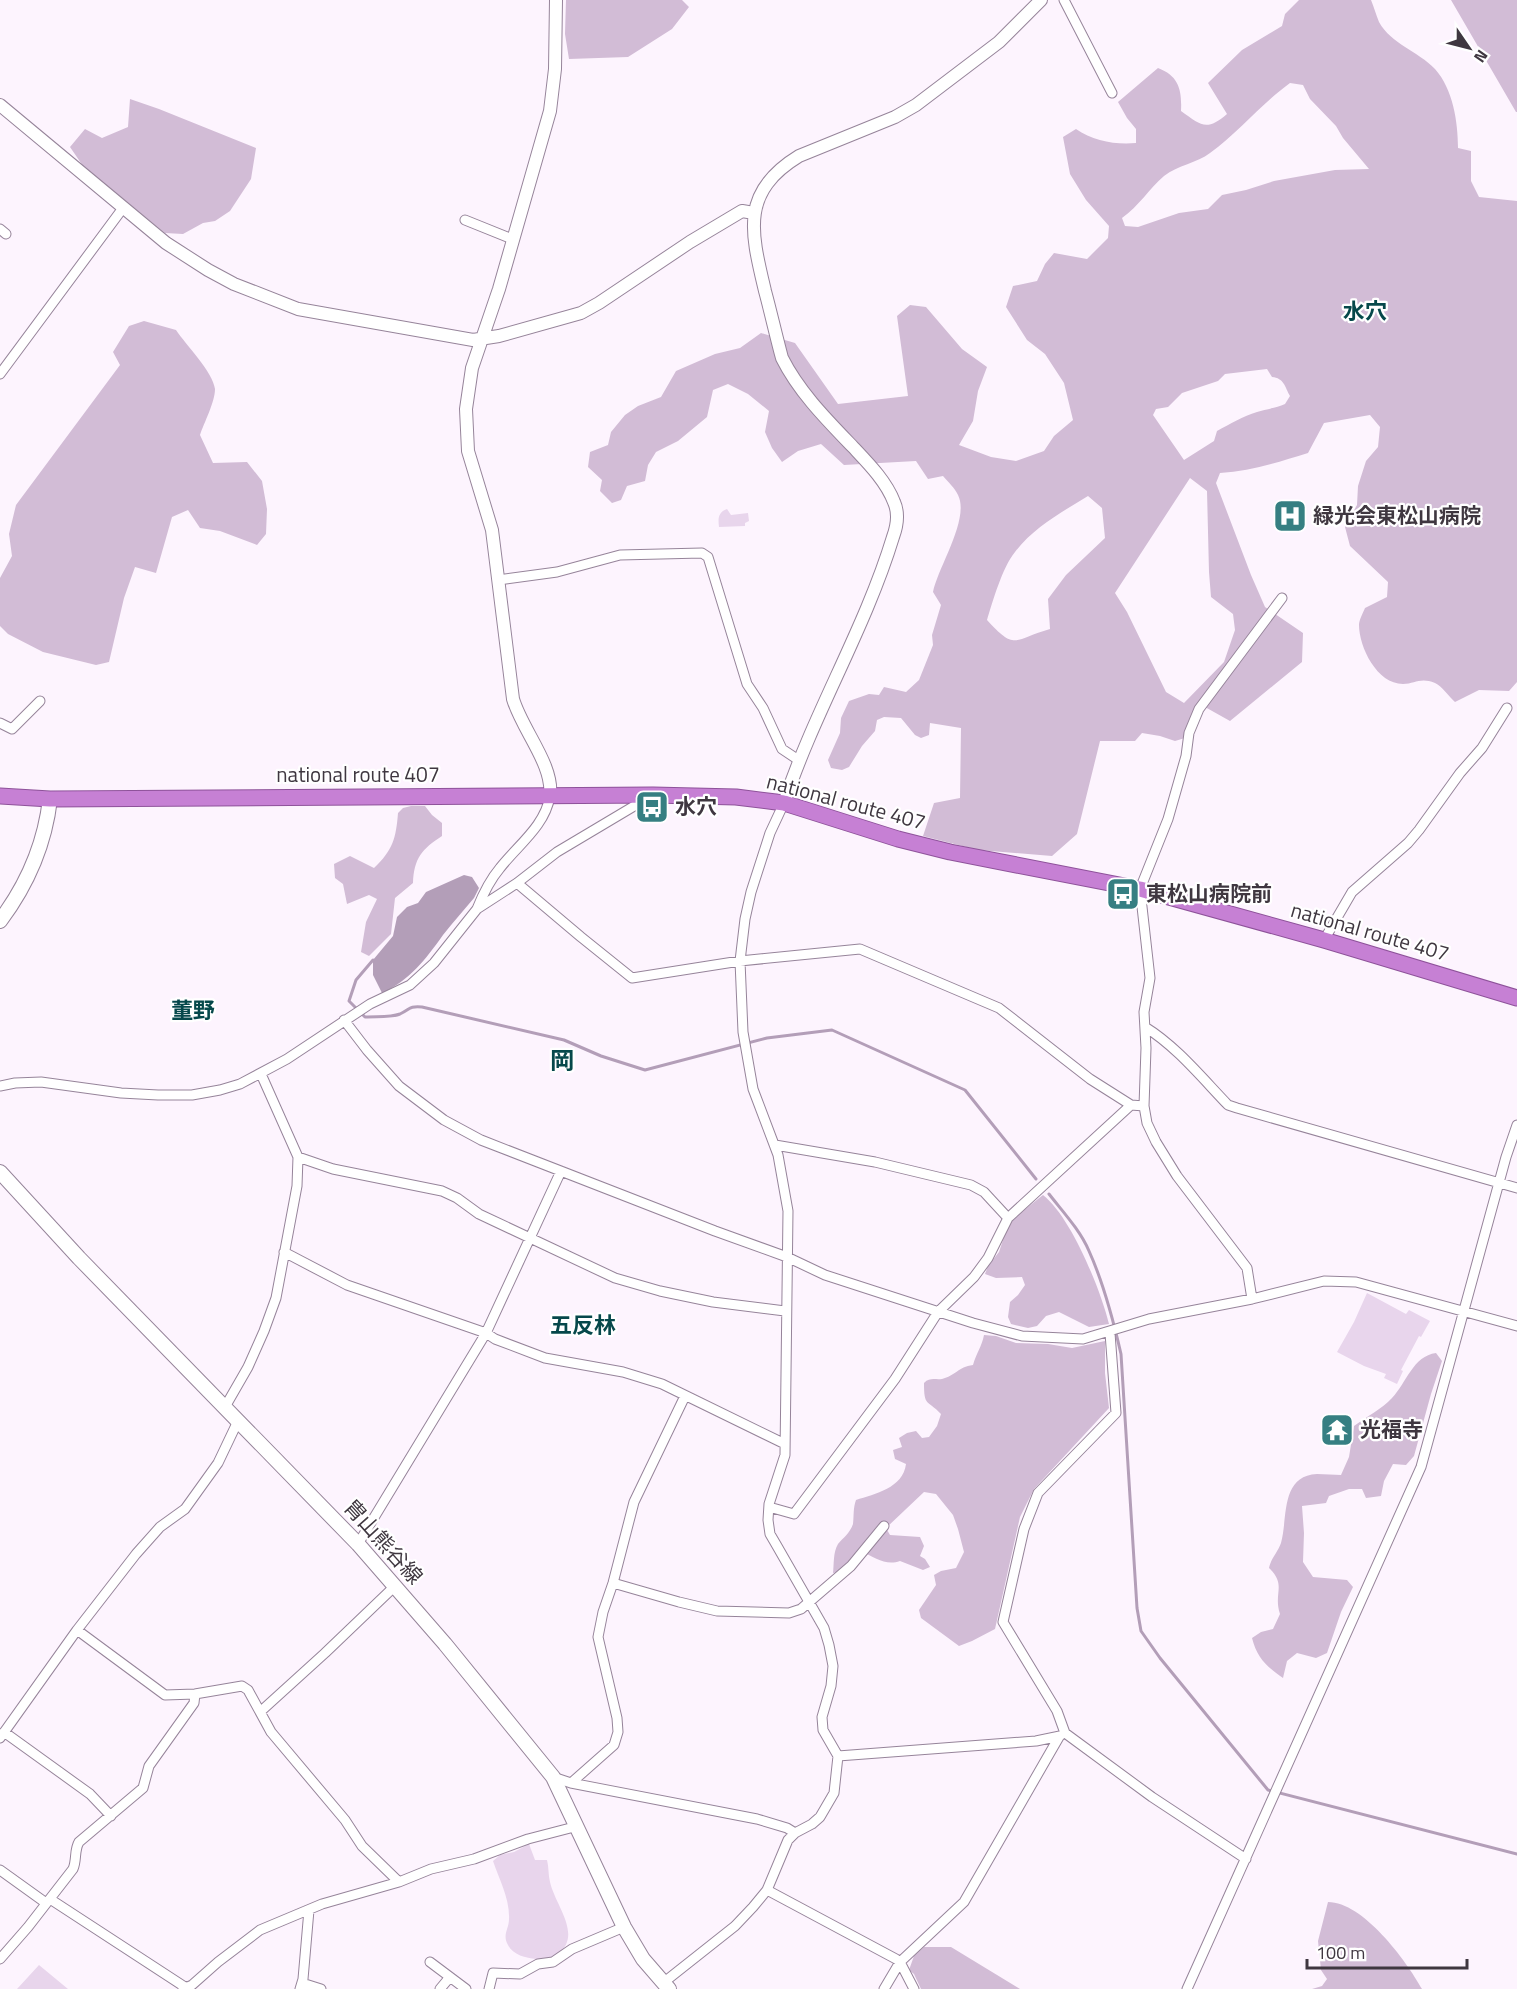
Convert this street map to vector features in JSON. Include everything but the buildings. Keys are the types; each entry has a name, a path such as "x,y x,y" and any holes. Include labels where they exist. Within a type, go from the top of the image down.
{"highway":[{"name":"national route 407","path":"0,796 50,799 736,796 784,803 898,839 950,852 1140,889 1324,940 1517,998"}],"main road":[{"path":"0,921 27,878 38,854 46,832 50,799"},
{"name":"胄山熊谷線","path":"0,1172 71,1250 358,1544 445,1644 553,1777 624,1927 643,1959 666,1986"}],"street":[{"path":"0,1086 41,1082 121,1093 192,1095 240,1084 261,1074 370,1004 410,985 426,972 477,909 489,882 539,824 548,807 552,787 549,775 519,716 513,699 492,530 468,451 466,427 468,386 499,289 550,111 555,69 556,0"},
{"path":"666,1986 735,1926 767,1890 788,1840 820,1816 834,1793 838,1756 824,1730 822,1717 831,1686 833,1666 824,1628 770,1533 769,1506 785,1455 788,1210 775,1145 752,1082 743,1032 740,961 751,892 770,833 865,611 894,537 897,516 891,496 868,463 816,407 788,370 782,358 755,247 754,213 764,188 785,164 799,156 895,117 916,105 999,42 1041,0"},
{"path":"1064,0 1112,93"},
{"path":"0,105 166,243 208,270 263,297 298,309 481,340 580,313 742,211 754,213"},
{"path":"0,374 123,208"},
{"path":"465,220 512,238"},
{"path":"498,580 557,572 620,555 705,554 708,557 747,684 763,708 782,749 800,761"},
{"path":"1252,1299 1247,1268 1166,1159 1147,1122 1144,1106 1146,1048 1144,1012 1150,978 1145,950 1140,889 1168,819 1186,756 1189,733 1199,709 1282,598"},
{"path":"0,723 12,729 40,701"},
{"path":"1324,940 1352,892 1408,843 1419,830 1460,773 1482,748 1507,708"},
{"path":"477,909 517,883 557,852 653,795"},
{"path":"517,883 632,978 740,961 861,949 999,1008 1090,1079 1131,1105 1144,1106"},
{"path":"344,1020 388,1074 430,1111 481,1140 787,1257 825,1275 938,1312 1023,1336 1083,1340 1149,1319 1252,1299 1324,1281 1356,1282 1517,1326"},
{"path":"1145,1027 1154,1032 1182,1058 1228,1105 1517,1188"},
{"path":"225,1407 237,1388 264,1331 276,1298 297,1186 298,1157 261,1074"},
{"path":"769,1506 795,1514 895,1379 938,1312 974,1277 988,1258 1008,1218 1131,1105"},
{"path":"1187,1989 1421,1467 1499,1182 1517,1125"},
{"path":"775,1145 875,1162 971,1185 984,1192 1008,1218"},
{"path":"298,1157 333,1169 442,1191 457,1198 479,1214 615,1278 660,1291 713,1302 785,1311"},
{"path":"358,1544 486,1333 561,1171"},
{"path":"284,1251 347,1285 486,1333 495,1339 545,1358 623,1372 662,1384 785,1444"},
{"path":"884,1989 900,1962 964,1902 1062,1735 1057,1710 1003,1622 1024,1529 1038,1493 1116,1413 1110,1333"},
{"path":"571,1783 614,1745 618,1732 617,1718 598,1637 603,1612 614,1583 639,1490 685,1396"},
{"path":"111,1815 90,1794 2,1735 77,1630 136,1554 160,1527 185,1509 219,1462 238,1421"},
{"path":"614,1583 717,1611 789,1614 801,1609 851,1566 884,1526"},
{"path":"260,1712 326,1653 395,1586"},
{"path":"77,1630 165,1695 195,1694 242,1686 248,1690 271,1732 338,1812 362,1846 399,1882"},
{"path":"0,1959 73,1869 76,1863 77,1844 143,1788 149,1766 194,1703 195,1694"},
{"path":"838,1756 1062,1735 1246,1859"},
{"path":"553,1777 571,1783 757,1819 787,1827 795,1833"},
{"path":"0,1870 185,1988 192,1985 260,1930 309,1910 399,1882 430,1869 474,1859 528,1839 578,1826"},
{"path":"767,1890 900,1962 915,1989"},
{"path":"309,1910 301,1986 321,1989"},
{"path":"489,1989 493,1973 520,1974 538,1964 554,1962 572,1948 624,1927"},
{"path":"430,1962 466,1989"},
{"path":"440,1989 450,1977"}],"shaded area":[{"path":"566,0 682,0 689,7 672,29 628,57 569,59 565,34"},
{"path":"1299,0 1371,0 1384,30 1435,69 1446,86 1455,117 1458,148 1471,151 1471,181 1479,197 1517,201 1517,682 1509,691 1479,690 1455,702 1435,683 1394,682 1385,678 1371,663 1362,644 1359,623 1365,608 1387,597 1388,582 1350,546 1345,527 1357,505 1358,486 1366,461 1378,447 1380,427 1370,415 1324,423 1308,453 1254,468 1220,473 1216,483 1265,607 1303,633 1302,662 1230,721 1205,707 1185,738 1175,741 1142,733 1135,741 1100,741 1077,834 1052,856 978,850 923,836 934,803 960,798 961,728 930,723 929,735 921,738 915,735 901,718 884,717 877,720 875,731 849,767 842,770 831,768 828,760 840,733 841,718 849,701 869,694 879,695 884,687 906,692 919,680 933,645 932,635 941,605 933,592 960,517 961,505 951,485 943,476 928,479 916,461 844,465 821,444 798,451 782,462 765,432 769,411 748,394 728,384 713,390 707,417 678,441 656,452 648,465 645,481 627,486 621,500 612,503 600,491 602,480 588,467 590,452 608,445 611,432 625,415 638,406 661,397 676,371 715,354 740,348 761,333 795,343 838,404 908,396 897,316 910,305 926,307 962,349 987,367 978,391 973,421 959,445 991,457 1016,461 1044,451 1054,436 1073,420 1064,383 1045,354 1027,340 1006,307 1013,286 1037,281 1045,264 1054,253 1087,259 1108,238 1109,226 1086,200 1070,174 1063,137 1076,129 1090,137 1105,141 1136,143 1136,129 1118,102 1158,68 1171,75 1178,85 1181,111 1199,123 1208,125 1220,120 1227,114 1208,83 1242,50 1282,26 1285,14","holes":["1290,83 1303,85 1310,99 1336,126 1369,169 1335,170 1274,181 1222,195 1208,209 1179,213 1138,227 1125,226 1122,218 1164,176 1210,153","1267,369 1272,377 1282,381 1290,396 1285,404 1247,416 1217,431 1214,441 1184,460 1153,415 1156,409 1168,407 1182,393 1218,381 1225,374","1190,478 1207,491 1211,597 1233,614 1235,630 1224,662 1184,703 1166,692 1127,612 1115,593","1088,496 1102,508 1105,538 1066,575 1048,599 1050,629 1022,639 1010,640 987,620 998,585 1015,552 1049,521"]},
{"path":"1451,0 1517,0 1517,112 1516,112"},
{"path":"130,99 256,148 251,179 230,211 215,221 203,223 183,234 165,233 83,166 70,147 85,129 102,138 128,127"},
{"path":"144,321 176,330 209,375 215,394 200,435 213,463 247,462 262,481 267,509 266,534 257,545 220,531 200,528 188,510 172,517 156,573 135,567 124,598 109,662 96,665 43,652 8,634 0,626 0,578 12,556 9,534 16,505 120,365 113,352 129,326"},
{"path":"727,509 731,515 748,513 749,521 745,523 745,526 719,527 719,516"},
{"path":"425,806 442,823 442,836 420,855 415,867 413,883 395,898 391,934 369,956 361,952 366,922 377,899 369,895 347,904 343,884 335,878 334,864 350,856 374,868 392,843 398,813 403,808"},
{"path":"464,875 472,877 479,888 474,898 416,969 401,982 382,993 373,975 373,960 393,936 397,917 407,907 418,903 426,892"},
{"path":"1043,1195 1054,1205 1074,1236 1092,1273 1109,1324 1089,1327 1059,1312 1046,1316 1037,1326 1028,1328 1011,1324 1008,1317 1010,1302 1025,1285 1022,1277 996,1278 985,1274 999,1252 1013,1219"},
{"path":"1367,1293 1406,1314 1409,1310 1430,1321 1421,1337 1419,1336 1401,1370 1403,1371 1397,1384 1384,1378 1386,1374 1337,1352"},
{"path":"984,1335 996,1336 1016,1343 1048,1344 1072,1348 1105,1341 1105,1373 1109,1408 1034,1489 1020,1517 995,1629 959,1646 921,1618 919,1610 936,1585 934,1575 956,1568 964,1552 953,1515 936,1494 924,1492 886,1528 890,1535 920,1537 924,1546 920,1556 930,1567 923,1570 900,1561 885,1562 861,1551 839,1572 833,1573 834,1558 838,1544 853,1524 856,1500 887,1489 900,1479 904,1472 906,1464 895,1459 893,1450 902,1447 899,1438 916,1431 922,1438 929,1437 937,1426 941,1414 927,1402 924,1383 930,1379 946,1378 973,1365"},
{"path":"1436,1353 1442,1361 1414,1456 1406,1465 1393,1464 1384,1481 1381,1496 1366,1498 1362,1489 1349,1489 1329,1496 1326,1503 1302,1506 1303,1562 1313,1577 1347,1580 1353,1587 1341,1612 1327,1653 1316,1658 1297,1653 1287,1661 1283,1678 1263,1661 1252,1638 1261,1632 1273,1629 1280,1614 1279,1584 1269,1568 1281,1543 1291,1490 1305,1477 1317,1474 1341,1475 1349,1457 1354,1426 1388,1402 1416,1364 1428,1355"},
{"path":"529,1844 535,1860 547,1860 550,1882 568,1929 565,1946 555,1956 545,1959 532,1959 520,1955 508,1945 506,1935 509,1919 508,1904 493,1861 500,1855 514,1852"},
{"path":"1328,1902 1341,1905 1369,1922 1394,1949 1422,1989 1312,1989 1322,1986 1327,1979 1321,1970 1318,1941"},
{"path":"924,1947 951,1947 1020,1989 921,1989 914,1974 909,1970 914,1956"},
{"path":"39,1965 68,1989 17,1989"}],"waterway":[{"path":"373,960 356,980 349,1001 365,1017 392,1016 412,1007 422,1007 564,1040 601,1056 645,1070 767,1038 832,1030 965,1090 1036,1179"},
{"path":"1049,1194 1076,1228 1089,1251 1104,1289 1118,1341 1121,1354 1137,1608 1141,1631 1160,1658 1268,1790 1517,1854"}],"place":[{"name":"緑光会東松山病院","path":"1290,516"},
{"name":"水穴","path":"652,807"},
{"name":"東松山病院前","path":"1123,894"},
{"name":"光福寺","path":"1337,1430"}],"district":[{"name":"水穴","path":"1365,311"},
{"name":"董野","path":"193,1010"},
{"name":"岡","path":"562,1061"},
{"name":"五反林","path":"583,1325"}]}
